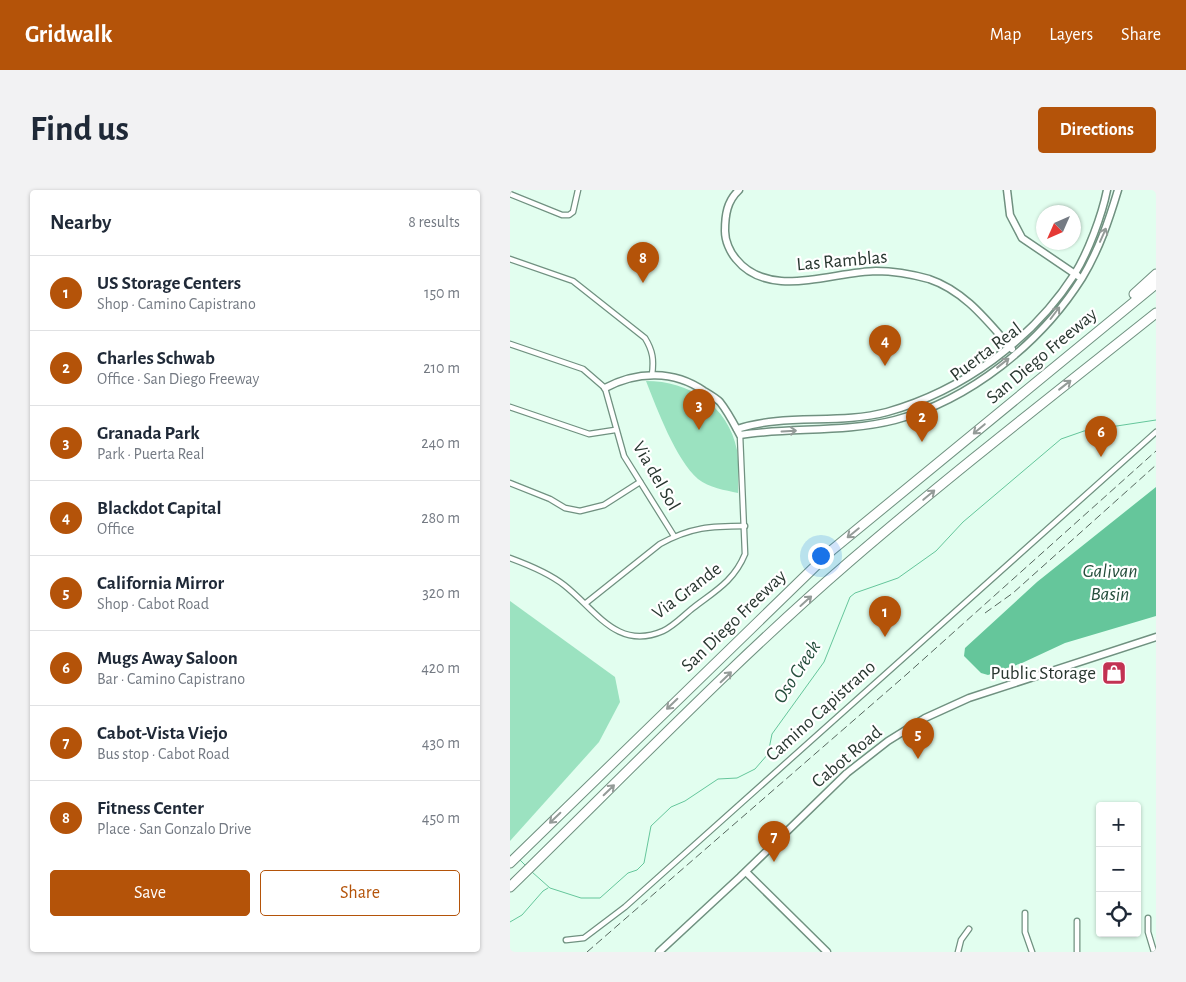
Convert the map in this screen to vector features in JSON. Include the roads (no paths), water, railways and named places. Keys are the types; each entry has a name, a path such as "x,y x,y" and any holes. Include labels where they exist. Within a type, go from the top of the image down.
{"highway":[{"path":"1083,342 1156,274"},
{"name":"San Diego Freeway","path":"510,863 832,550 1156,284"},
{"name":"San Diego Freeway","path":"510,887 770,633 848,563 954,474 1156,313"}],"street":[{"path":"510,194 562,215 568,215 573,212 578,190"},
{"name":"Las Ramblas","path":"740,190 732,196 726,215 725,235 731,253 743,268 757,277 776,282 876,271 906,273 931,280 970,302 1016,353"},
{"path":"1007,190 1010,215 1022,238 1082,278"},
{"name":"Puerta Real","path":"738,432 760,422 834,420 887,412 940,392 1010,347 1035,323 1074,274 1098,219 1108,190"},
{"name":"Puerta Real","path":"738,432 857,427 895,420 935,406 982,379 1016,353 1046,325 1082,278 1108,224 1118,190"},
{"path":"510,259 573,282 585,289 645,338 654,360 652,375"},
{"path":"510,344 583,369 605,388 629,377 652,375 671,376 687,380 719,401 738,432"},
{"name":"Via del Sol","path":"605,388 615,430 624,456 674,536"},
{"path":"510,407 589,434 615,430"},
{"name":"Via Grande","path":"510,558 552,578 586,604 610,628 621,634 650,635 665,630 738,570 745,554 745,526 738,432"},
{"name":"Camino Capistrano","path":"566,940 584,938 625,907 1156,432"},
{"path":"510,483 550,499 565,508 580,511 604,505 640,482"},
{"path":"586,604 660,544 674,536 692,529 711,526 745,526"},
{"name":"Cabot Road","path":"659,952 746,872 860,762 888,741 925,718 974,696 1156,637"},
{"path":"746,872 827,952"},
{"path":"1025,913 1025,932 1032,952"},
{"path":"1148,918 1148,932 1154,952"},
{"path":"1077,922 1077,952"},
{"path":"958,952 961,940 969,929"}],"water":[{"name":"Galivan Basin","path":"1156,487 1156,616 1065,643 1022,663 988,675 981,673 964,656 965,648 1037,582"}],"waterway":[{"name":"Oso Creek","path":"532,872 550,888 581,898 600,898 628,873 637,870 644,863 651,826 671,807 685,801 718,779 737,778 755,769 768,754 772,734 824,662 850,597 855,593 898,578 936,551 963,522 1061,439 1084,431 1156,420"},
{"name":"Oso Creek","path":"520,860 526,866"},
{"path":"510,922 522,915 543,891 548,888"}],"railway":[{"path":"587,952 907,674 1156,451"},
{"path":"985,613 1013,593 1156,465"}],"place":[{"name":"Fitness Center","path":"643,283"},
{"name":"Blackdot Capital","path":"885,366"},
{"name":"Granada Park","path":"699,430"},
{"name":"Charles Schwab","path":"922,442"},
{"name":"Mugs Away Saloon","path":"1101,457"},
{"name":"US Storage Centers","path":"885,637"},
{"name":"Public Storage","path":"1114,673"},
{"name":"California Mirror","path":"918,759"},
{"name":"Cabot-Vista Viejo","path":"774,862"}]}
